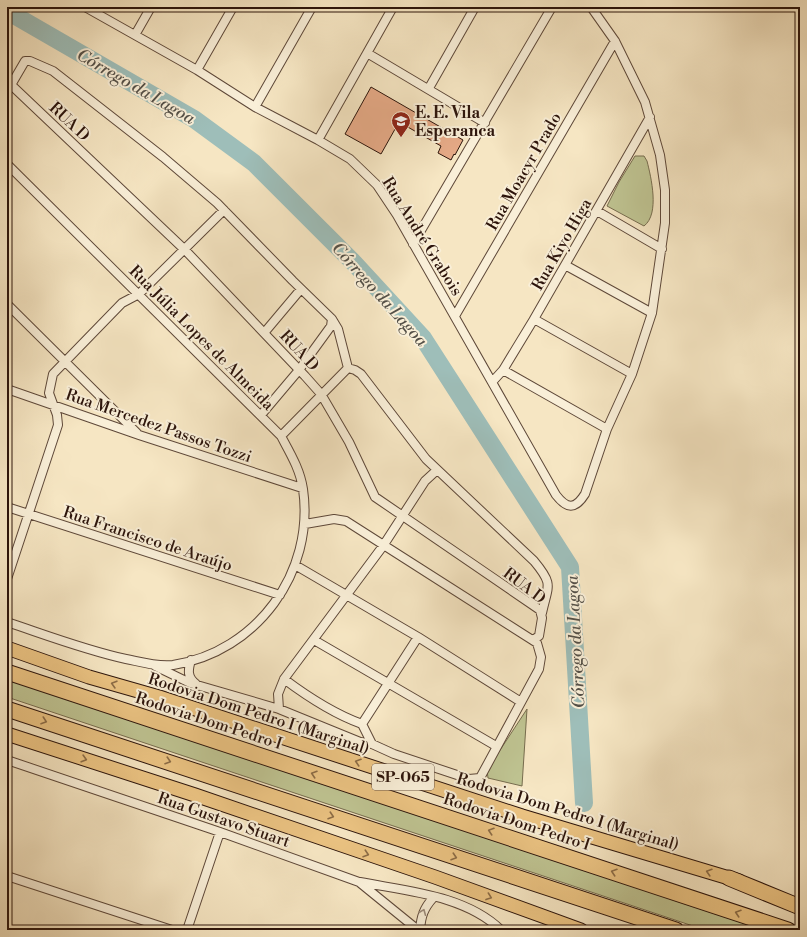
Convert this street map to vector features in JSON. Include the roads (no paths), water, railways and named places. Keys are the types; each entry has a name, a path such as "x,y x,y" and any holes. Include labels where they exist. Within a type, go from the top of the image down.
{"highway":[{"name":"Rodovia Dom Pedro I (Marginal)","path":"7,648 88,677 159,697 522,816 729,878 800,901"},
{"name":"Rodovia Dom Pedro I","path":"7,672 788,930"},
{"path":"7,709 676,930"},
{"path":"7,734 174,787 435,877 581,930"},
{"path":"729,878 800,907"}],"street":[{"name":"Rua André Grabois","path":"85,7 196,70 255,107 318,140 350,160 377,185 455,316 556,495 561,502 568,506 575,506 586,494 607,429"},
{"path":"135,35 151,7"},
{"path":"196,70 233,7"},
{"path":"255,107 312,7"},
{"path":"318,140 393,7"},
{"path":"428,88 475,7"},
{"path":"413,244 552,7"},
{"path":"503,370 607,429 632,374 652,313 665,223 665,190 660,155 650,117 640,90 615,41 591,7"},
{"name":"Rua Moacyr Prado","path":"455,316 615,41"},
{"path":"367,53 485,123"},
{"path":"9,83 25,61 30,60 53,71 163,157 224,210 332,320 338,329 348,368"},
{"name":"RUA D","path":"9,83 184,250 321,394 349,442 375,497 540,610 542,613 539,636 533,640"},
{"name":"Rua Kiyo Higa","path":"492,381 503,370 534,319 650,117"},
{"name":"Rua Júlia Lopes de Almeida","path":"7,164 260,415 280,436 295,462 302,488 305,524 302,544 295,565 280,595 264,618 236,640 218,650 173,665 153,665"},
{"path":"7,578 58,425 49,394 53,374 122,303 139,294 224,210"},
{"path":"597,211 662,249"},
{"path":"565,265 652,313"},
{"path":"264,333 301,289"},
{"path":"7,304 139,435"},
{"path":"534,319 632,374"},
{"path":"260,415 299,370 331,326 332,320"},
{"path":"280,436 348,368"},
{"path":"348,368 361,374 426,459 534,561 545,574 548,581 542,613"},
{"name":"Rua Mercedez Passos Tozzi","path":"7,389 52,403 139,435 302,488"},
{"path":"279,709 278,694 284,679 383,546 425,481 437,470"},
{"name":"Rua Francisco de Araújo","path":"7,507 280,595"},
{"path":"7,622 94,652 153,665 198,685 279,709 360,742 372,744 394,754 469,779 475,780 480,778 539,669 541,657 537,643 340,519 305,524"},
{"path":"295,565 418,637 521,702"},
{"path":"362,724 418,637"},
{"path":"314,640 496,746"},
{"path":"191,660 188,671 189,677 198,685"},
{"path":"284,679 309,697 349,719 362,724 372,744"},
{"name":"Rua Gustavo Stuart","path":"7,760 220,832 359,882 419,930"},
{"path":"187,930 220,832"},
{"path":"7,876 172,930"},
{"path":"359,882 451,902 479,913 501,930"},
{"path":"419,930 422,914 426,905 433,898"}],"waterway":[{"name":"Córrego da Lagoa","path":"7,11 194,119 254,163 354,263 423,338 570,567 584,803"}],"place":[{"name":"E. E. Vila Esperanca","path":"401,138"}]}
